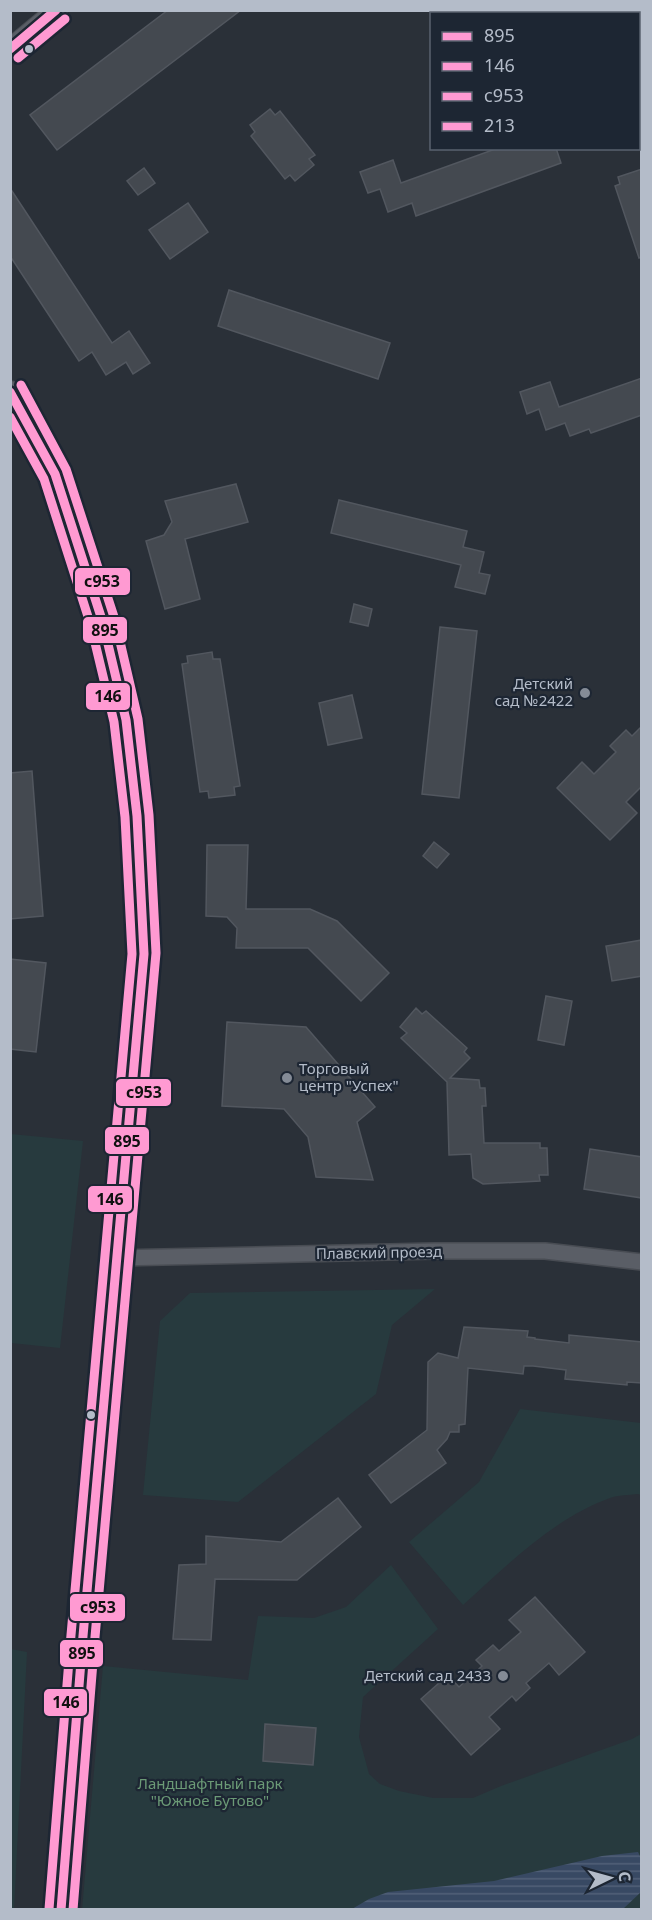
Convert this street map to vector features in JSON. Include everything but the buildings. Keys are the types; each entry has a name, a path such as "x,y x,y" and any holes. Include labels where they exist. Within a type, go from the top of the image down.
{"street":[{"path":"10,49 57,10"},
{"path":"10,391 55,474 103,623 126,720 137,816 144,954 61,1910"},
{"name":"Плавский проезд","path":"117,1258 434,1251 545,1251 642,1262"}],"green space":[{"path":"11,1134 83,1141 60,1348 11,1343"},
{"path":"435,1289 392,1325 376,1394 238,1502 143,1495 160,1321 190,1293"},
{"path":"520,1409 641,1423 641,1495 613,1497 569,1518 532,1544 463,1605 409,1542 479,1482"},
{"name":"Ландшафтный парк \"Южное Бутово\"","path":"391,1565 438,1629 363,1697 359,1737 369,1774 380,1784 399,1791 433,1798 473,1798 641,1734 641,1909 82,1910 103,1666 248,1680 258,1616 314,1618 346,1607"},
{"path":"11,1649 27,1652 14,1910 10,1909"}],"water":[{"path":"638,1852 641,1858 641,1892 623,1909 352,1909 388,1892 494,1881 602,1856"}],"transit line":[{"name":"895","path":"10,49 56,10"},
{"name":"213","path":"18,58 65,19"},
{"name":"с953","path":"21,385 66,469 115,620 138,719 149,815 156,953 73,1910"},
{"name":"895","path":"10,392 55,474 103,623 126,720 137,816 144,954 61,1910"},
{"name":"146","path":"10,417 44,479 91,626 114,722 125,817 132,954 71,1635 49,1909"}],"place":[{"name":"Детский сад №2422","path":"585,693"},
{"name":"Торговый центр \"Успех\"","path":"287,1078"},
{"name":"Детский сад 2433","path":"503,1676"}]}
